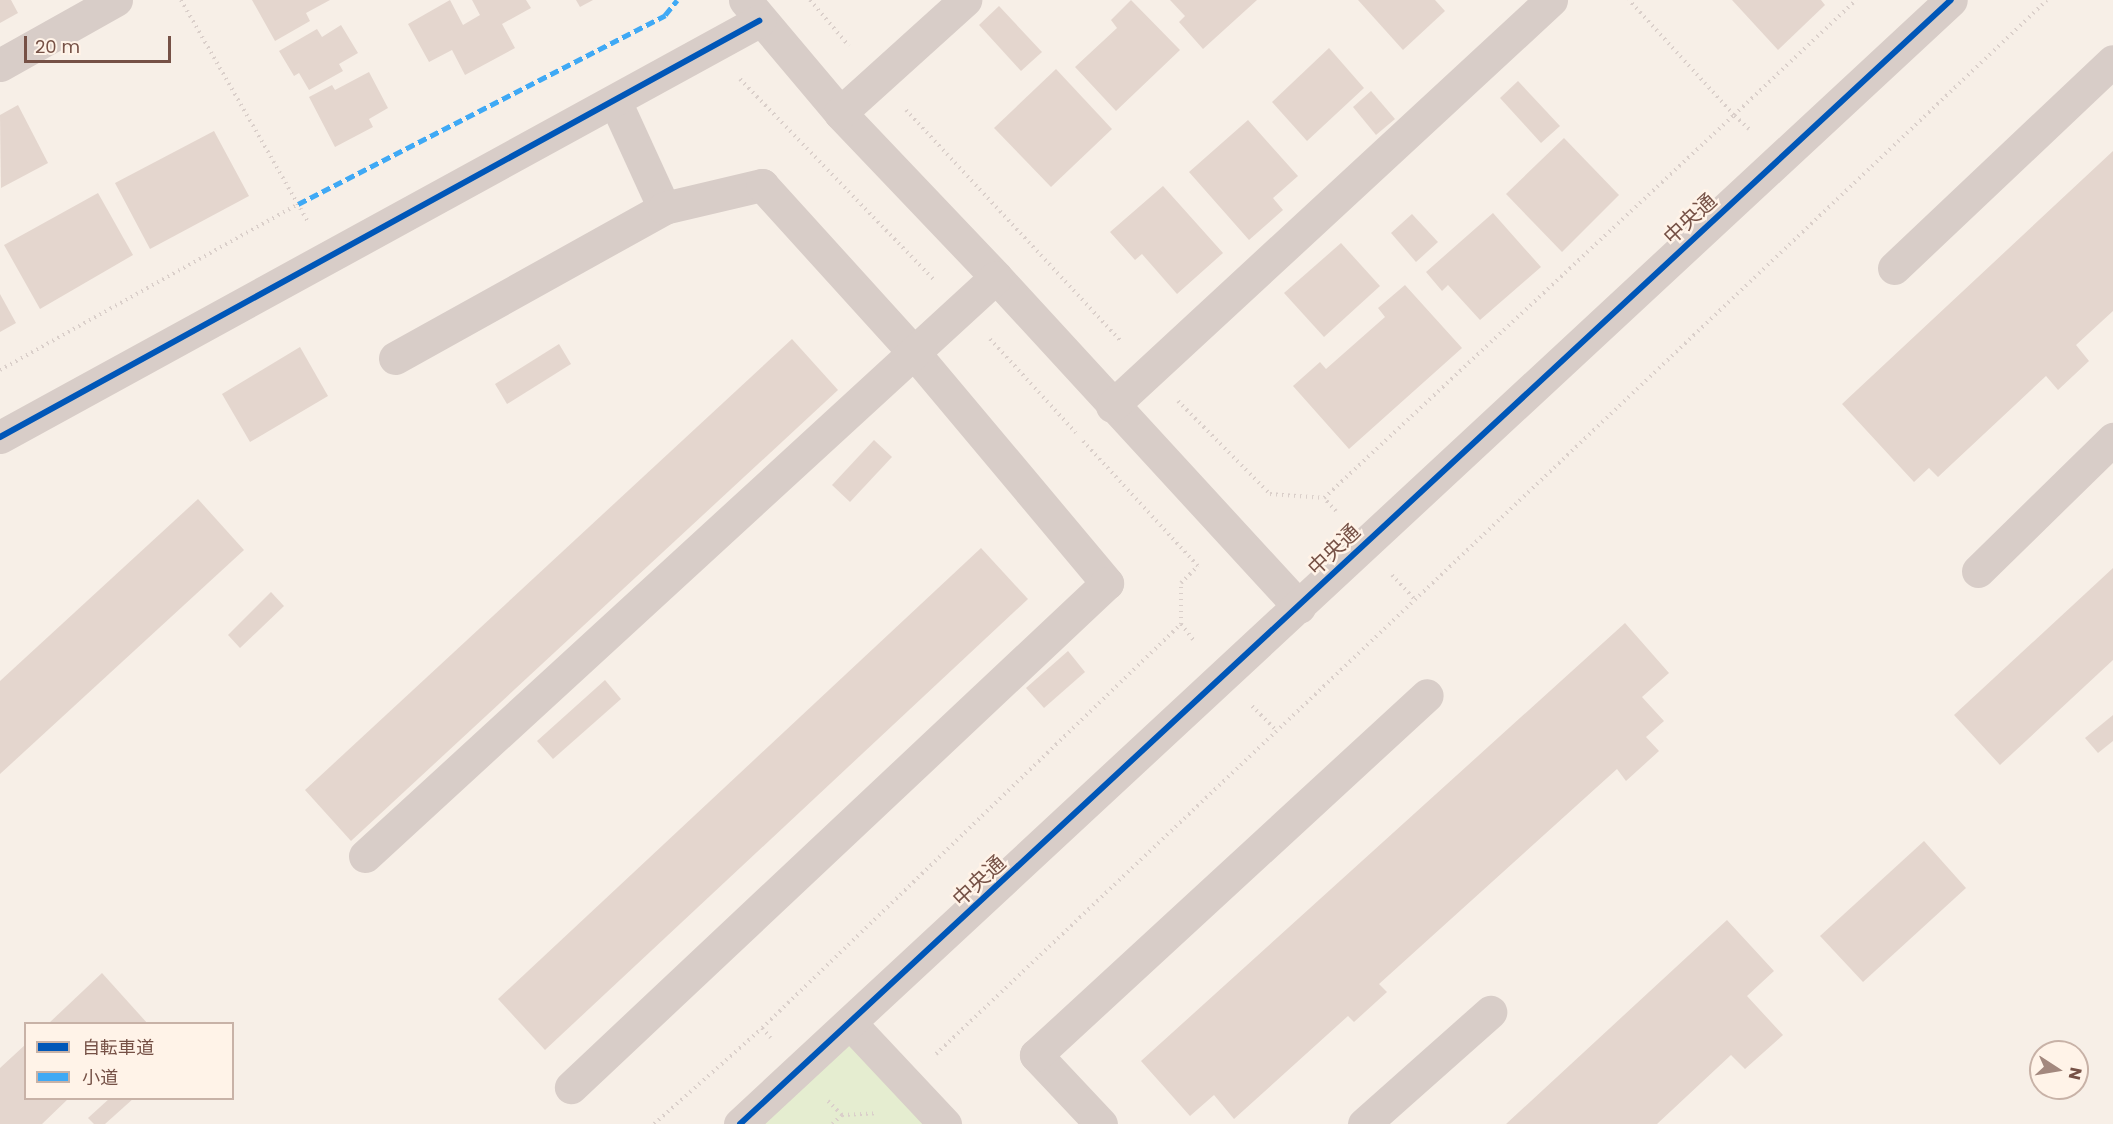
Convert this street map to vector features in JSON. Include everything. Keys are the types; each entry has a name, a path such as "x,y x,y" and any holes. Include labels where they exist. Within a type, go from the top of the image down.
{"street":[{"path":"0,65 116,0"},
{"path":"840,113 965,0"},
{"path":"1112,406 1551,0"},
{"name":"中央通","path":"740,1124 1224,678 1364,543 1951,0"},
{"path":"0,437 615,101 752,10 840,113 996,276 1112,406 1299,607"},
{"path":"1894,268 2113,61"},
{"path":"615,101 664,208"},
{"path":"395,358 664,208 762,185 915,354 1107,583 571,1087"},
{"path":"365,856 915,354 996,276"},
{"path":"1978,571 2113,439"},
{"path":"1101,1124 1036,1055 1427,695"},
{"path":"1364,1124 1490,1012"},
{"path":"850,1023 945,1124"}],"path":[{"path":"181,0 330,258"},
{"path":"810,0 877,80 1150,372 1270,495 1324,498 1364,543"},
{"path":"1629,0 1734,115 1779,159"},
{"path":"1324,498 1856,0"},
{"path":"842,1115 883,1112 906,1083 2047,0"},
{"path":"729,82 739,78 962,309 1198,566"},
{"path":"0,370 298,204"},
{"path":"654,1124 762,1028 1181,624 1224,678"},
{"path":"762,1028 798,1070"}],"green space":[{"path":"850,1023 945,1124 740,1124"}],"building":[{"path":"0,0 11,0 18,13 0,23"},
{"path":"252,0 330,0 306,13 310,21 275,41"},
{"path":"450,0 463,25 480,15 472,0 526,0 531,8 502,24 515,48 465,75 452,50 429,62 408,24"},
{"path":"576,0 593,0 580,7"},
{"path":"1131,0 1180,50 1116,111 1075,67 1117,28 1111,20"},
{"path":"1170,0 1257,0 1203,49 1179,22 1185,16"},
{"path":"1358,0 1435,0 1445,11 1403,50"},
{"path":"1732,0 1821,0 1825,5 1778,50"},
{"path":"999,6 1042,52 1021,71 979,25"},
{"path":"341,25 358,53 339,64 343,71 309,90 299,73 294,76 279,51 317,29 322,37"},
{"path":"1329,48 1364,88 1307,141 1272,102"},
{"path":"1056,69 1112,129 1051,187 994,128"},
{"path":"369,72 388,108 369,119 373,127 335,147 309,97 332,85 335,90"},
{"path":"1518,81 1560,126 1541,143 1500,98"},
{"path":"1371,91 1395,119 1376,135 1353,107"},
{"path":"18,105 48,163 1,188 0,115"},
{"path":"1248,120 1298,176 1273,198 1283,210 1249,240 1189,172"},
{"path":"214,131 249,196 150,249 115,183"},
{"path":"1564,138 1619,195 1562,252 1506,194"},
{"path":"2113,151 2113,311 2076,345 2089,361 2058,390 2046,376 1938,477 1929,468 1914,482 1842,404"},
{"path":"1163,186 1223,253 1177,294 1142,254 1135,260 1110,232"},
{"path":"98,193 133,255 40,309 4,245"},
{"path":"1493,213 1541,267 1480,320 1448,285 1442,291 1426,272"},
{"path":"1412,214 1438,242 1416,262 1391,233"},
{"path":"1341,243 1380,286 1324,337 1284,293"},
{"path":"1405,285 1462,348 1349,449 1293,386 1320,362 1326,369 1385,317 1378,308"},
{"path":"0,294 16,323 0,332"},
{"path":"792,339 838,390 351,841 305,790"},
{"path":"559,344 571,364 507,404 495,384"},
{"path":"300,347 328,396 250,442 222,394"},
{"path":"874,440 892,457 850,502 832,485"},
{"path":"198,499 244,550 0,774 0,681"},
{"path":"981,548 1028,599 545,1050 498,999"},
{"path":"2113,568 2113,660 2000,765 1954,715"},
{"path":"271,592 284,606 240,648 228,635"},
{"path":"1625,623 1669,673 1642,697 1664,721 1646,737 1659,751 1626,781 1617,769 1379,984 1387,992 1354,1022 1348,1016 1234,1119 1214,1095 1190,1116 1141,1061"},
{"path":"1068,651 1085,672 1044,708 1026,688"},
{"path":"605,680 621,699 553,759 537,741"},
{"path":"2113,715 2113,741 2098,753 2085,738"},
{"path":"1924,841 1966,888 1863,982 1820,936"},
{"path":"1727,920 1774,971 1747,996 1783,1035 1745,1069 1731,1055 1657,1124 1506,1124"},
{"path":"102,973 146,1022 50,1022"},
{"path":"24,1046 24,1100 67,1100 42,1124 0,1124 0,1068"},
{"path":"108,1100 132,1100 105,1124 94,1124 88,1118"}],"marked path":[{"path":"298,204 665,15 677,0"}],"cycle path":[{"path":"740,1124 1951,0"},
{"path":"0,437 759,21"}]}
